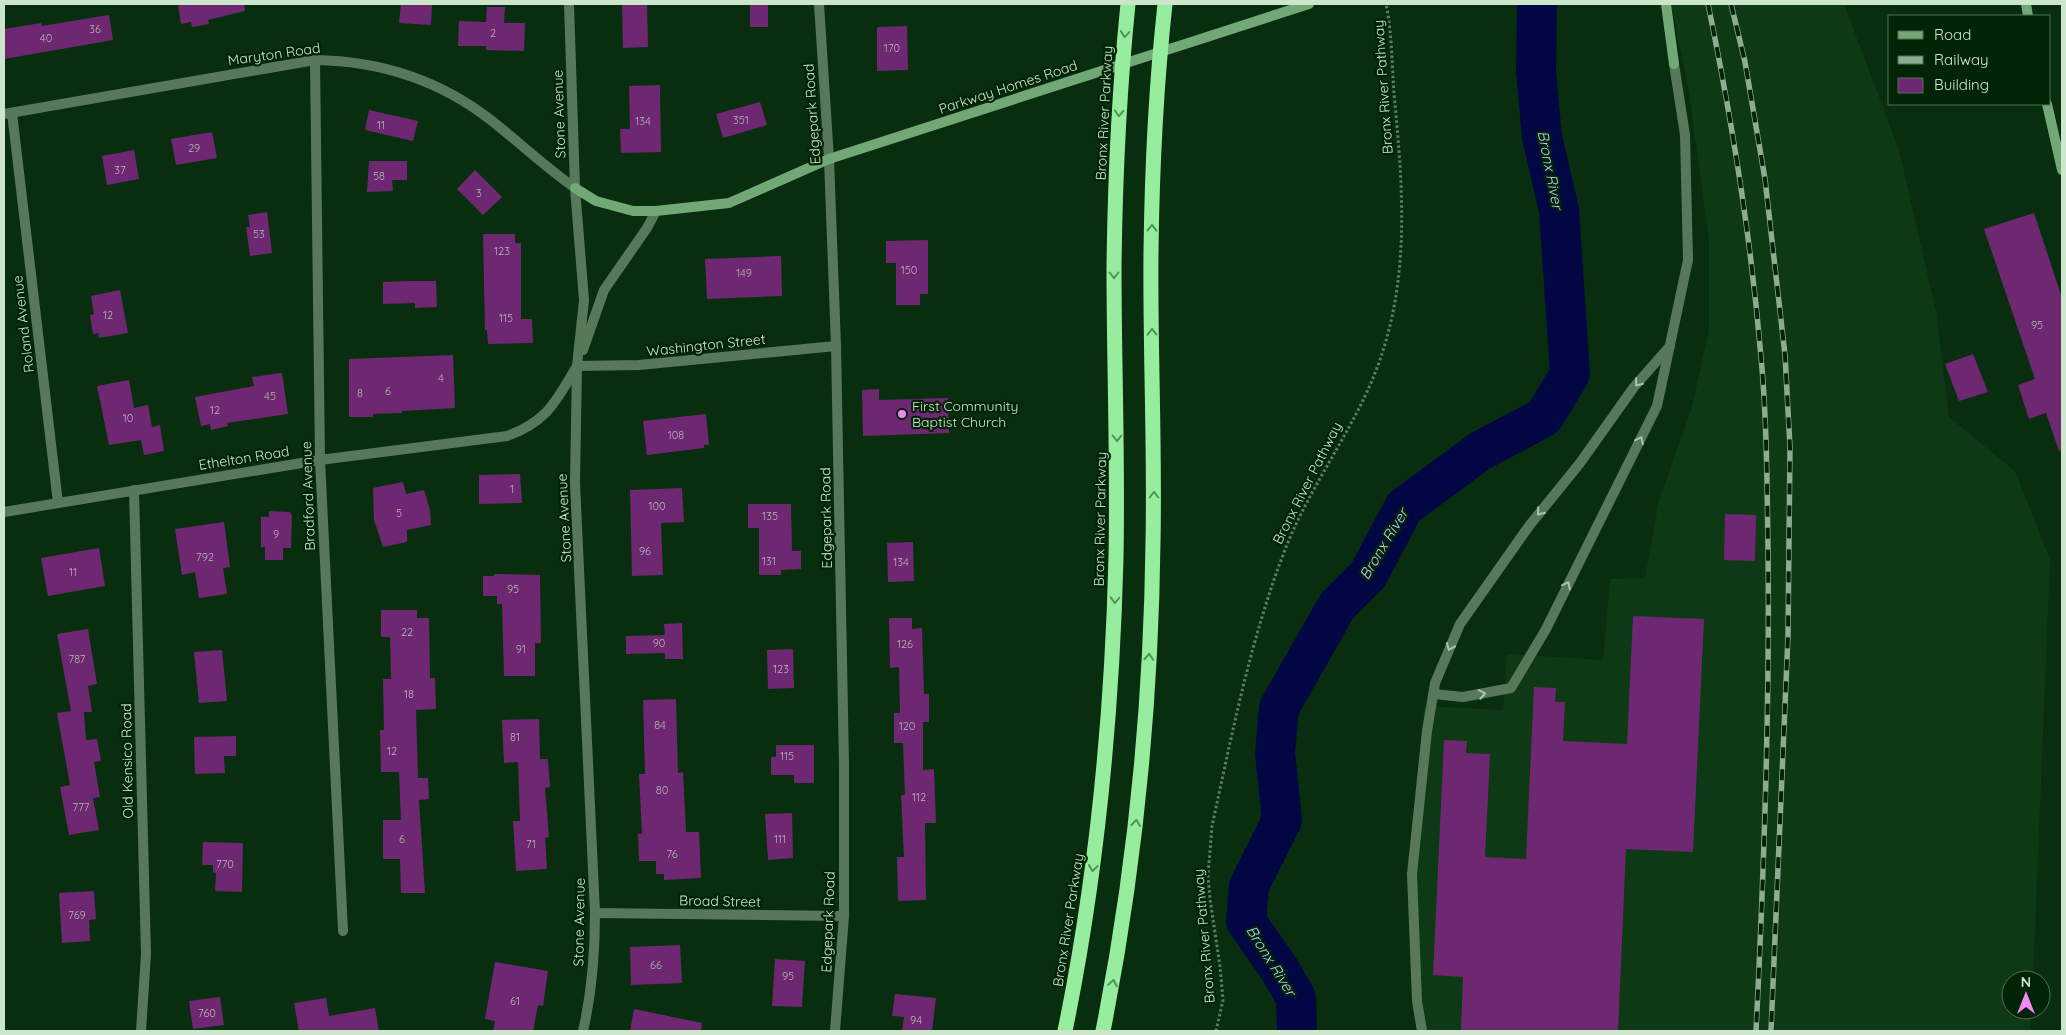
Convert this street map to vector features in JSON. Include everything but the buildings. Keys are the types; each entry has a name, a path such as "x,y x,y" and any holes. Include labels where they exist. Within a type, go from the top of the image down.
{"highway":[{"name":"Bronx River Parkway","path":"1066,1031 1091,883 1105,760 1111,680 1117,504 1115,227 1122,64 1128,4"},
{"path":"1103,1031 1130,870 1149,664 1154,507 1152,227 1165,4"}],"street":[{"name":"Stone Avenue","path":"569,4 575,188 584,300 577,366 575,483 595,913 592,976 583,1031"},
{"name":"Edgepark Road","path":"819,4 829,158 836,346 844,754 844,916 835,1031"},
{"name":"Parkway Homes Road","path":"575,188 596,201 633,211 656,211 728,203 829,158 1309,4"},
{"path":"1434,694 1463,697 1511,688 1546,629 1657,406 1688,260 1684,135 1666,4"},
{"name":"Maryton Road","path":"8,113 315,60 367,63 397,71 440,89 491,120 575,188"},
{"name":"Bradford Avenue","path":"315,60 320,460 343,931"},
{"path":"2047,105 2062,170"},
{"name":"Roland Avenue","path":"8,113 58,503"},
{"path":"577,366 604,290 647,228 656,211"},
{"name":"Washington Street","path":"577,366 639,365 836,346"},
{"path":"1422,1031 1416,1001 1412,874 1427,731 1435,683 1460,624 1529,526 1580,463 1634,387 1670,346"},
{"name":"Ethelton Road","path":"4,512 320,460 508,436 528,428 551,410 577,366"},
{"name":"Old Kensico Road","path":"134,490 146,954 140,1031"},
{"name":"Broad Street","path":"595,913 844,916"}],"path":[{"name":"Bronx River Pathway","path":"1216,1031 1223,1000 1210,900 1210,848 1222,778 1248,664 1283,554 1318,479 1366,394 1377,366 1397,298 1402,219 1398,132 1386,4"}],"shaded area":[{"path":"1671,4 1844,4 1899,150 1936,311 1949,417 2015,471 2050,560 2033,970 2001,970 2001,1020 2031,1020 2030,1031 1426,1031 1413,932 1424,706 1503,710 1507,654 1603,660 1610,579 1645,578 1659,500 1691,410 1709,331 1709,240 1689,92"}],"waterway":[{"name":"Bronx River","path":"1297,1031 1296,998 1280,970 1246,921 1249,886 1282,820 1275,753 1279,708 1337,606 1368,575 1404,507 1480,451 1544,417 1570,374 1559,210 1542,137 1536,71 1537,4"}],"railway":[{"path":"1708,4 1733,136 1746,224 1757,313 1764,405 1768,549 1768,670 1764,851 1756,1031"},
{"path":"1731,4 1745,62 1765,179 1785,355 1790,447 1788,636 1771,1031"}],"place":[{"name":"First Community Baptist Church","path":"902,414"}]}
